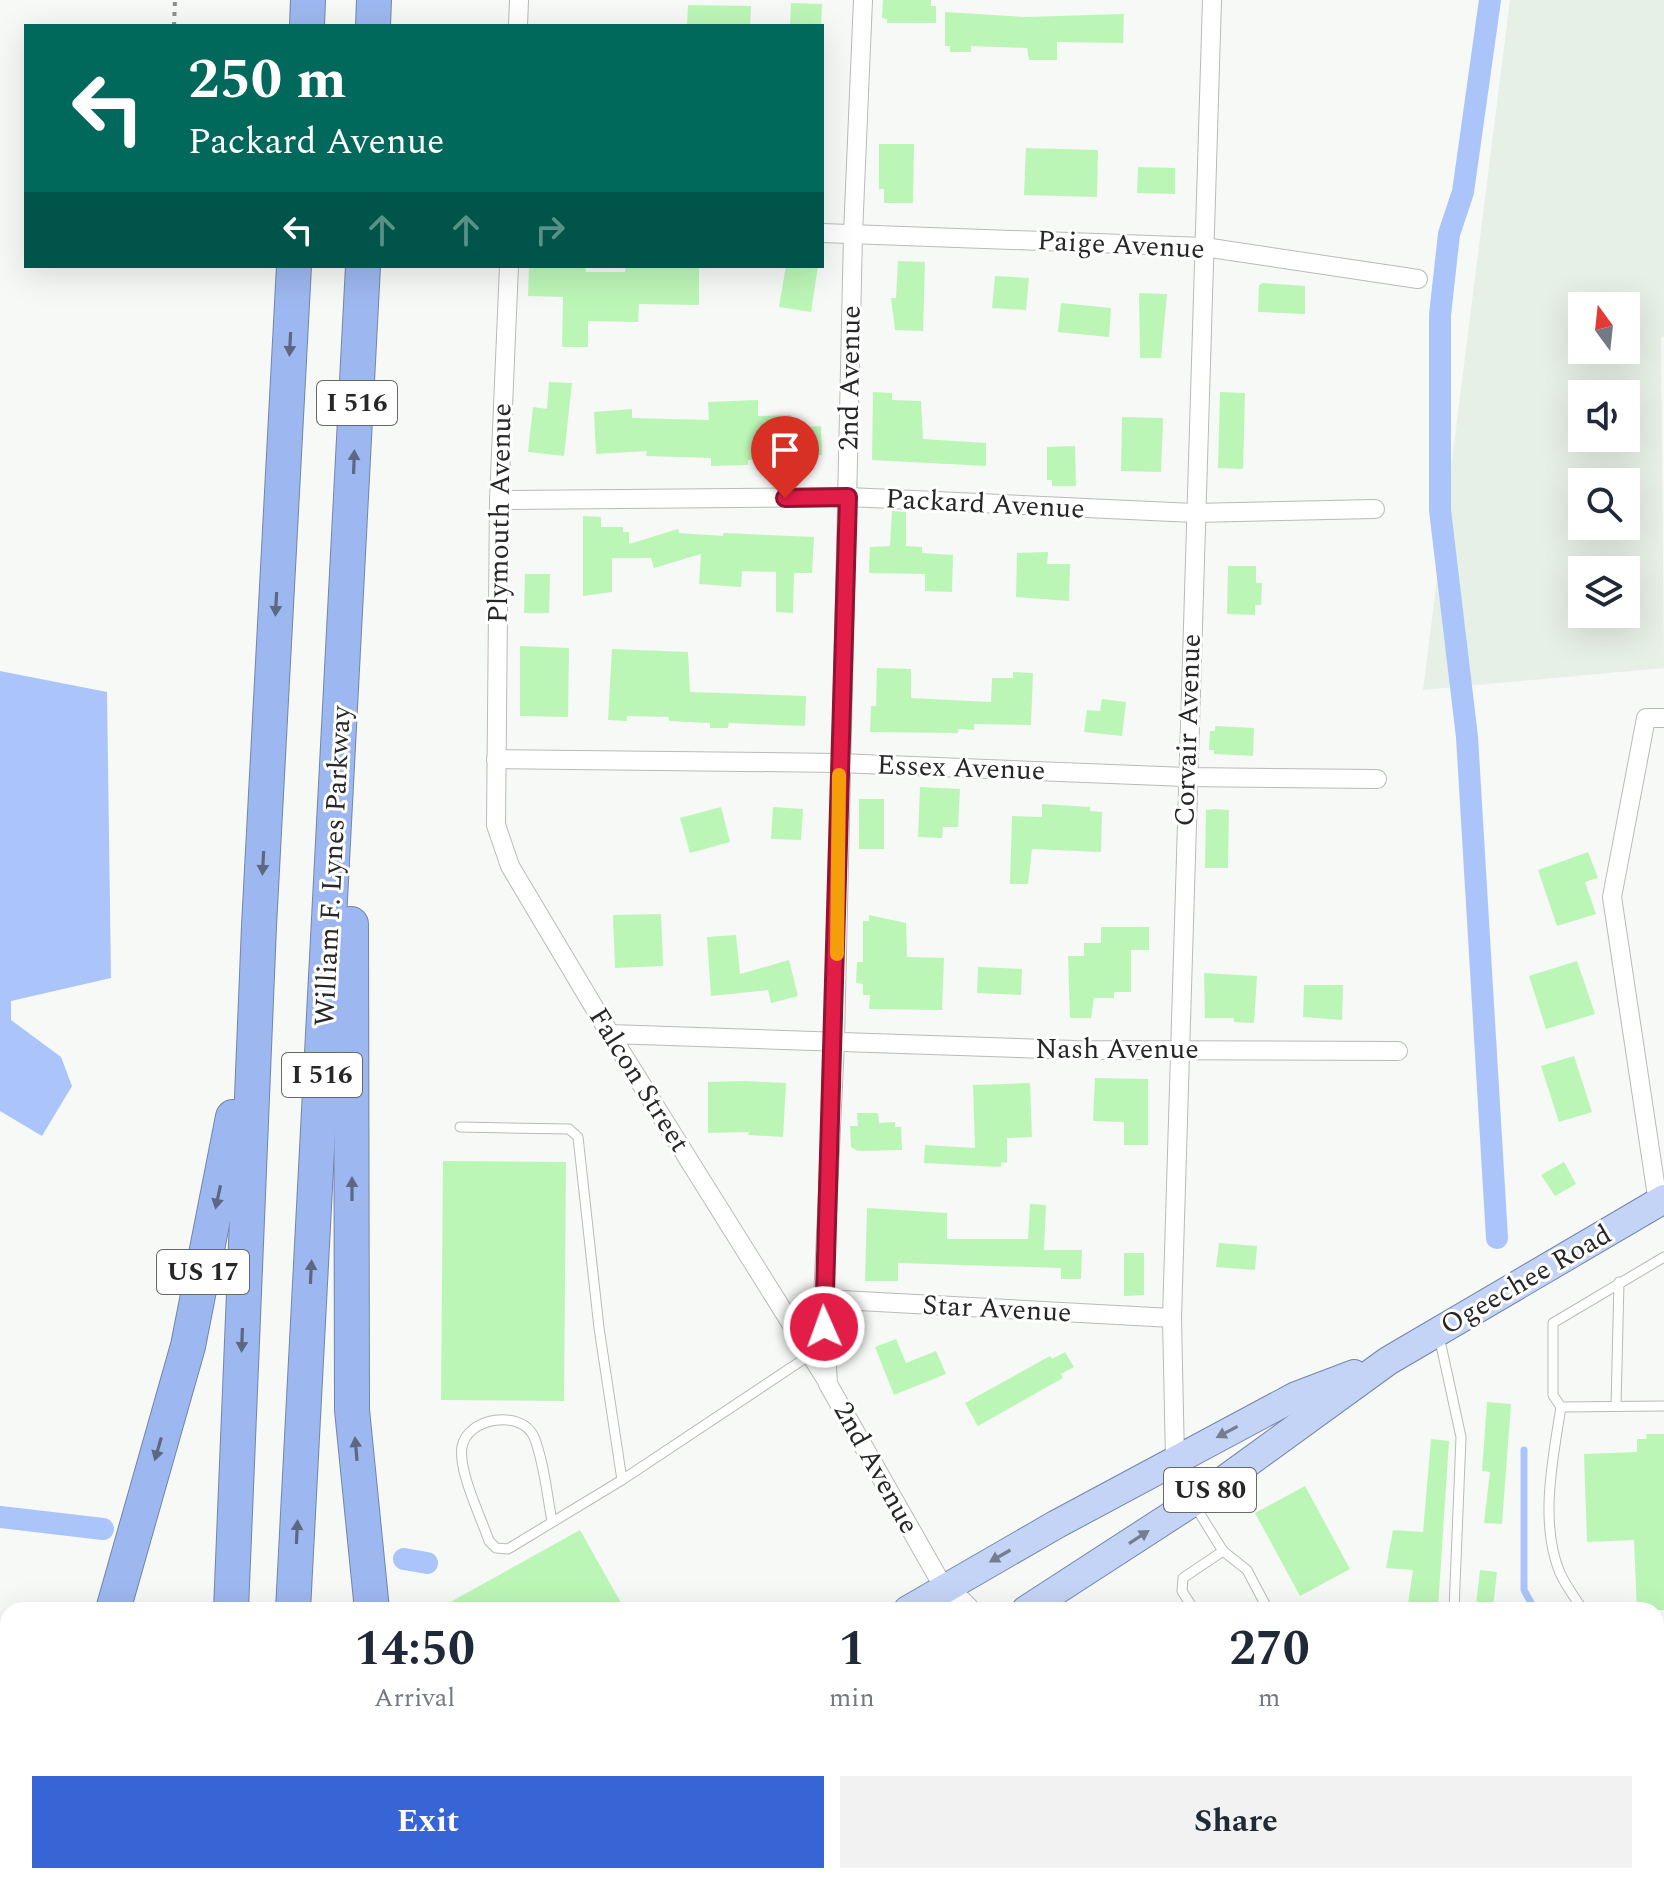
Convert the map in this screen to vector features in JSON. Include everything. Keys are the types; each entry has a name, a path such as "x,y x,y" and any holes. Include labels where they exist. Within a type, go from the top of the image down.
{"highway":[{"path":"307,24 308,0"},
{"path":"373,24 374,0"},
{"name":"I 516","path":"231,1602 259,926 294,268"},
{"name":"William F. Lynes Parkway","path":"293,1602 363,268"},
{"path":"351,540 352,1410 371,1602"},
{"name":"US 17","path":"115,1602 188,1346 228,1148 259,926"}],"main road":[{"name":"Ogeechee Road","path":"1038,1602 1193,1502 1388,1361 1661,1201"},
{"name":"Ogeechee Road","path":"921,1602 1296,1396 1388,1361"},
{"path":"1065,1602 1092,1567"},
{"path":"944,1588 958,1602"}],"street":[{"path":"518,24 519,0"},
{"name":"2nd Avenue","path":"863,0 853,234 835,1042 823,1299 828,1384 944,1588"},
{"name":"Corvair Avenue","path":"1175,1460 1172,1318 1194,513 1212,0"},
{"name":"Paige Avenue","path":"824,233 1204,247 1418,279"},
{"name":"Plymouth Avenue","path":"496,759 499,500 509,268"},
{"name":"Packard Avenue","path":"499,500 848,497 1194,513 1375,509"},
{"path":"1661,1201 1612,897 1646,718 1664,718"},
{"name":"Essex Avenue","path":"496,759 839,763 1186,777 1377,779"},
{"name":"Falcon Street","path":"496,759 496,825 510,866 610,1034 828,1384"},
{"name":"Nash Avenue","path":"610,1034 835,1042 1398,1051"},
{"name":"Star Avenue","path":"823,1299 1172,1318"}],"lane":[{"path":"460,1127 569,1129 578,1137 599,1328 622,1480"},
{"path":"1578,1602 1560,1572 1551,1527 1552,1460 1561,1407 1553,1395 1553,1323 1664,1257"},
{"path":"1616,1406 1619,1282"},
{"path":"1438,1332 1461,1437 1454,1602"},
{"path":"552,1521 534,1436 525,1425 514,1421 489,1421 470,1432 463,1443 461,1460 489,1541 496,1548 508,1549 622,1480 810,1355"},
{"path":"1561,1407 1664,1406"},
{"path":"1193,1502 1223,1551 1247,1570 1264,1602"},
{"path":"1189,1602 1182,1591 1183,1578 1223,1551"}],"path":[{"path":"174,24 175,0"}],"shaded area":[{"path":"1510,0 1664,0 1664,336 1661,338 1664,668 1423,690"}],"water":[{"path":"0,671 107,692 111,978 11,1001 11,1020 61,1057 72,1086 42,1136 0,1111"}],"building":[{"path":"883,0 931,0 931,6 936,6 936,23 887,23 887,19 882,18"},
{"path":"791,3 822,4 821,24 790,24"},
{"path":"688,5 751,6 750,24 687,24"},
{"path":"945,12 1026,17 1124,14 1123,43 1057,42 1057,60 1029,60 1027,48 971,46 971,52 950,52 950,46 945,46"},
{"path":"879,144 914,144 913,203 884,203 884,189 879,189"},
{"path":"1026,148 1098,150 1097,197 1024,195"},
{"path":"1138,167 1175,168 1175,194 1137,193"},
{"path":"898,261 925,262 923,331 895,330 891,298 896,298"},
{"path":"529,268 625,272 626,268 699,268 699,305 639,304 638,322 588,321 588,347 562,347 563,297 528,296"},
{"path":"786,268 818,268 811,312 779,307"},
{"path":"995,276 1029,278 1026,310 992,308"},
{"path":"1259,285 1305,286 1305,314 1258,312"},
{"path":"1139,293 1167,294 1161,358 1140,358"},
{"path":"1061,303 1111,308 1109,337 1058,332"},
{"path":"549,382 572,383 564,456 528,452 533,407 547,409"},
{"path":"873,392 892,393 892,400 921,401 923,439 986,443 986,466 872,460"},
{"path":"1220,392 1245,393 1243,469 1218,468"},
{"path":"758,400 758,416 791,415 791,428 821,426 822,455 800,456 800,462 748,460 748,465 711,466 711,458 646,456 647,451 596,454 594,412 632,409 632,418 709,420 708,402"},
{"path":"1122,417 1163,418 1161,472 1121,471"},
{"path":"1075,446 1076,486 1052,486 1052,480 1047,480 1047,447"},
{"path":"892,511 906,512 906,546 922,547 922,553 953,555 952,592 925,591 925,574 869,573 870,547 890,546"},
{"path":"583,516 601,517 601,527 623,527 623,532 629,532 629,544 678,529 679,533 723,536 723,533 814,537 812,573 794,573 793,613 776,612 776,572 742,571 741,587 699,584 701,554 654,568 651,558 612,558 612,592 583,596"},
{"path":"1048,552 1047,564 1070,564 1069,601 1016,597 1017,553"},
{"path":"1228,566 1256,566 1256,583 1262,583 1261,605 1255,605 1255,615 1227,614"},
{"path":"525,574 550,574 549,613 524,613"},
{"path":"520,646 569,648 568,717 520,716"},
{"path":"612,649 688,652 690,692 806,696 805,726 729,723 728,728 710,728 710,723 669,721 669,717 627,716 627,721 608,720"},
{"path":"877,668 911,669 911,698 991,702 992,678 1013,678 1013,672 1033,673 1031,725 974,724 974,730 958,729 958,733 870,732 871,706 876,706"},
{"path":"1102,699 1126,702 1122,736 1084,732 1087,710 1100,711"},
{"path":"1215,726 1254,728 1253,756 1214,754 1214,750 1209,750 1210,731 1215,731"},
{"path":"920,787 960,789 958,827 943,827 942,838 918,837"},
{"path":"859,799 884,799 884,849 859,849"},
{"path":"1042,804 1090,807 1090,811 1102,812 1101,852 1032,849 1028,884 1010,884 1012,816 1042,817"},
{"path":"721,807 730,842 690,853 680,818"},
{"path":"773,807 803,809 801,840 771,839"},
{"path":"1206,810 1229,810 1228,868 1205,868"},
{"path":"1588,852 1598,878 1585,882 1596,914 1557,926 1538,870"},
{"path":"661,914 663,966 615,968 613,915"},
{"path":"869,915 906,923 907,957 944,958 942,1010 869,1009 870,995 863,995 863,984 856,983 857,962 863,962 863,921 869,921"},
{"path":"1101,927 1149,927 1149,950 1131,950 1131,992 1114,992 1114,998 1094,998 1091,1018 1070,1018 1068,956 1084,956 1084,943 1101,943"},
{"path":"736,935 740,974 789,960 798,996 771,1003 768,990 711,996 707,937"},
{"path":"1577,961 1595,1014 1546,1029 1529,976"},
{"path":"978,967 1022,969 1021,995 977,993"},
{"path":"1204,973 1257,976 1254,1023 1234,1022 1234,1018 1205,1018"},
{"path":"1304,985 1343,985 1342,1020 1303,1017"},
{"path":"1574,1056 1592,1112 1559,1122 1541,1066"},
{"path":"1095,1078 1148,1079 1148,1145 1124,1145 1124,1122 1093,1121"},
{"path":"708,1082 786,1083 783,1137 748,1135 749,1132 708,1133"},
{"path":"1030,1083 1032,1137 1007,1138 1007,1163 1001,1162 1001,1167 924,1163 925,1145 975,1148 973,1085"},
{"path":"857,1113 878,1113 879,1123 895,1122 895,1127 901,1127 902,1150 858,1151 851,1147 850,1126 858,1126"},
{"path":"443,1161 566,1162 564,1401 441,1400"},
{"path":"1564,1162 1576,1184 1555,1196 1541,1175"},
{"path":"1030,1204 1046,1205 1044,1250 1082,1250 1081,1279 1061,1279 1061,1268 898,1263 898,1281 865,1281 867,1208 947,1213 947,1239 1028,1239"},
{"path":"1219,1243 1257,1246 1255,1270 1216,1267"},
{"path":"1124,1253 1144,1253 1144,1295 1124,1296"},
{"path":"896,1339 906,1363 936,1351 946,1374 894,1395 875,1347"},
{"path":"1065,1352 1074,1367 1061,1374 1063,1378 978,1426 965,1403 1050,1356 1052,1359"},
{"path":"1487,1402 1511,1404 1502,1524 1484,1523 1490,1472 1482,1471"},
{"path":"1646,1434 1664,1434 1664,1602 1637,1602 1634,1540 1587,1542 1584,1454 1637,1452 1637,1439 1647,1439"},
{"path":"1431,1439 1449,1441 1438,1602 1408,1602 1413,1570 1386,1568 1393,1530 1423,1532"},
{"path":"1305,1486 1350,1569 1300,1596 1255,1513"},
{"path":"580,1530 620,1602 450,1602"},
{"path":"1480,1570 1497,1572 1494,1602 1476,1602"}],"waterway":[{"path":"1490,0 1463,192 1449,234 1440,315 1440,510 1467,737 1497,1238"},
{"path":"1524,1450 1524,1590 1531,1602"},
{"path":"0,1517 103,1529"},
{"path":"404,1559 427,1563"}],"slow traffic":[{"path":"837,954 839,775"}],"route":[{"path":"785,498 848,497 839,763 835,1042 824,1327"}]}
